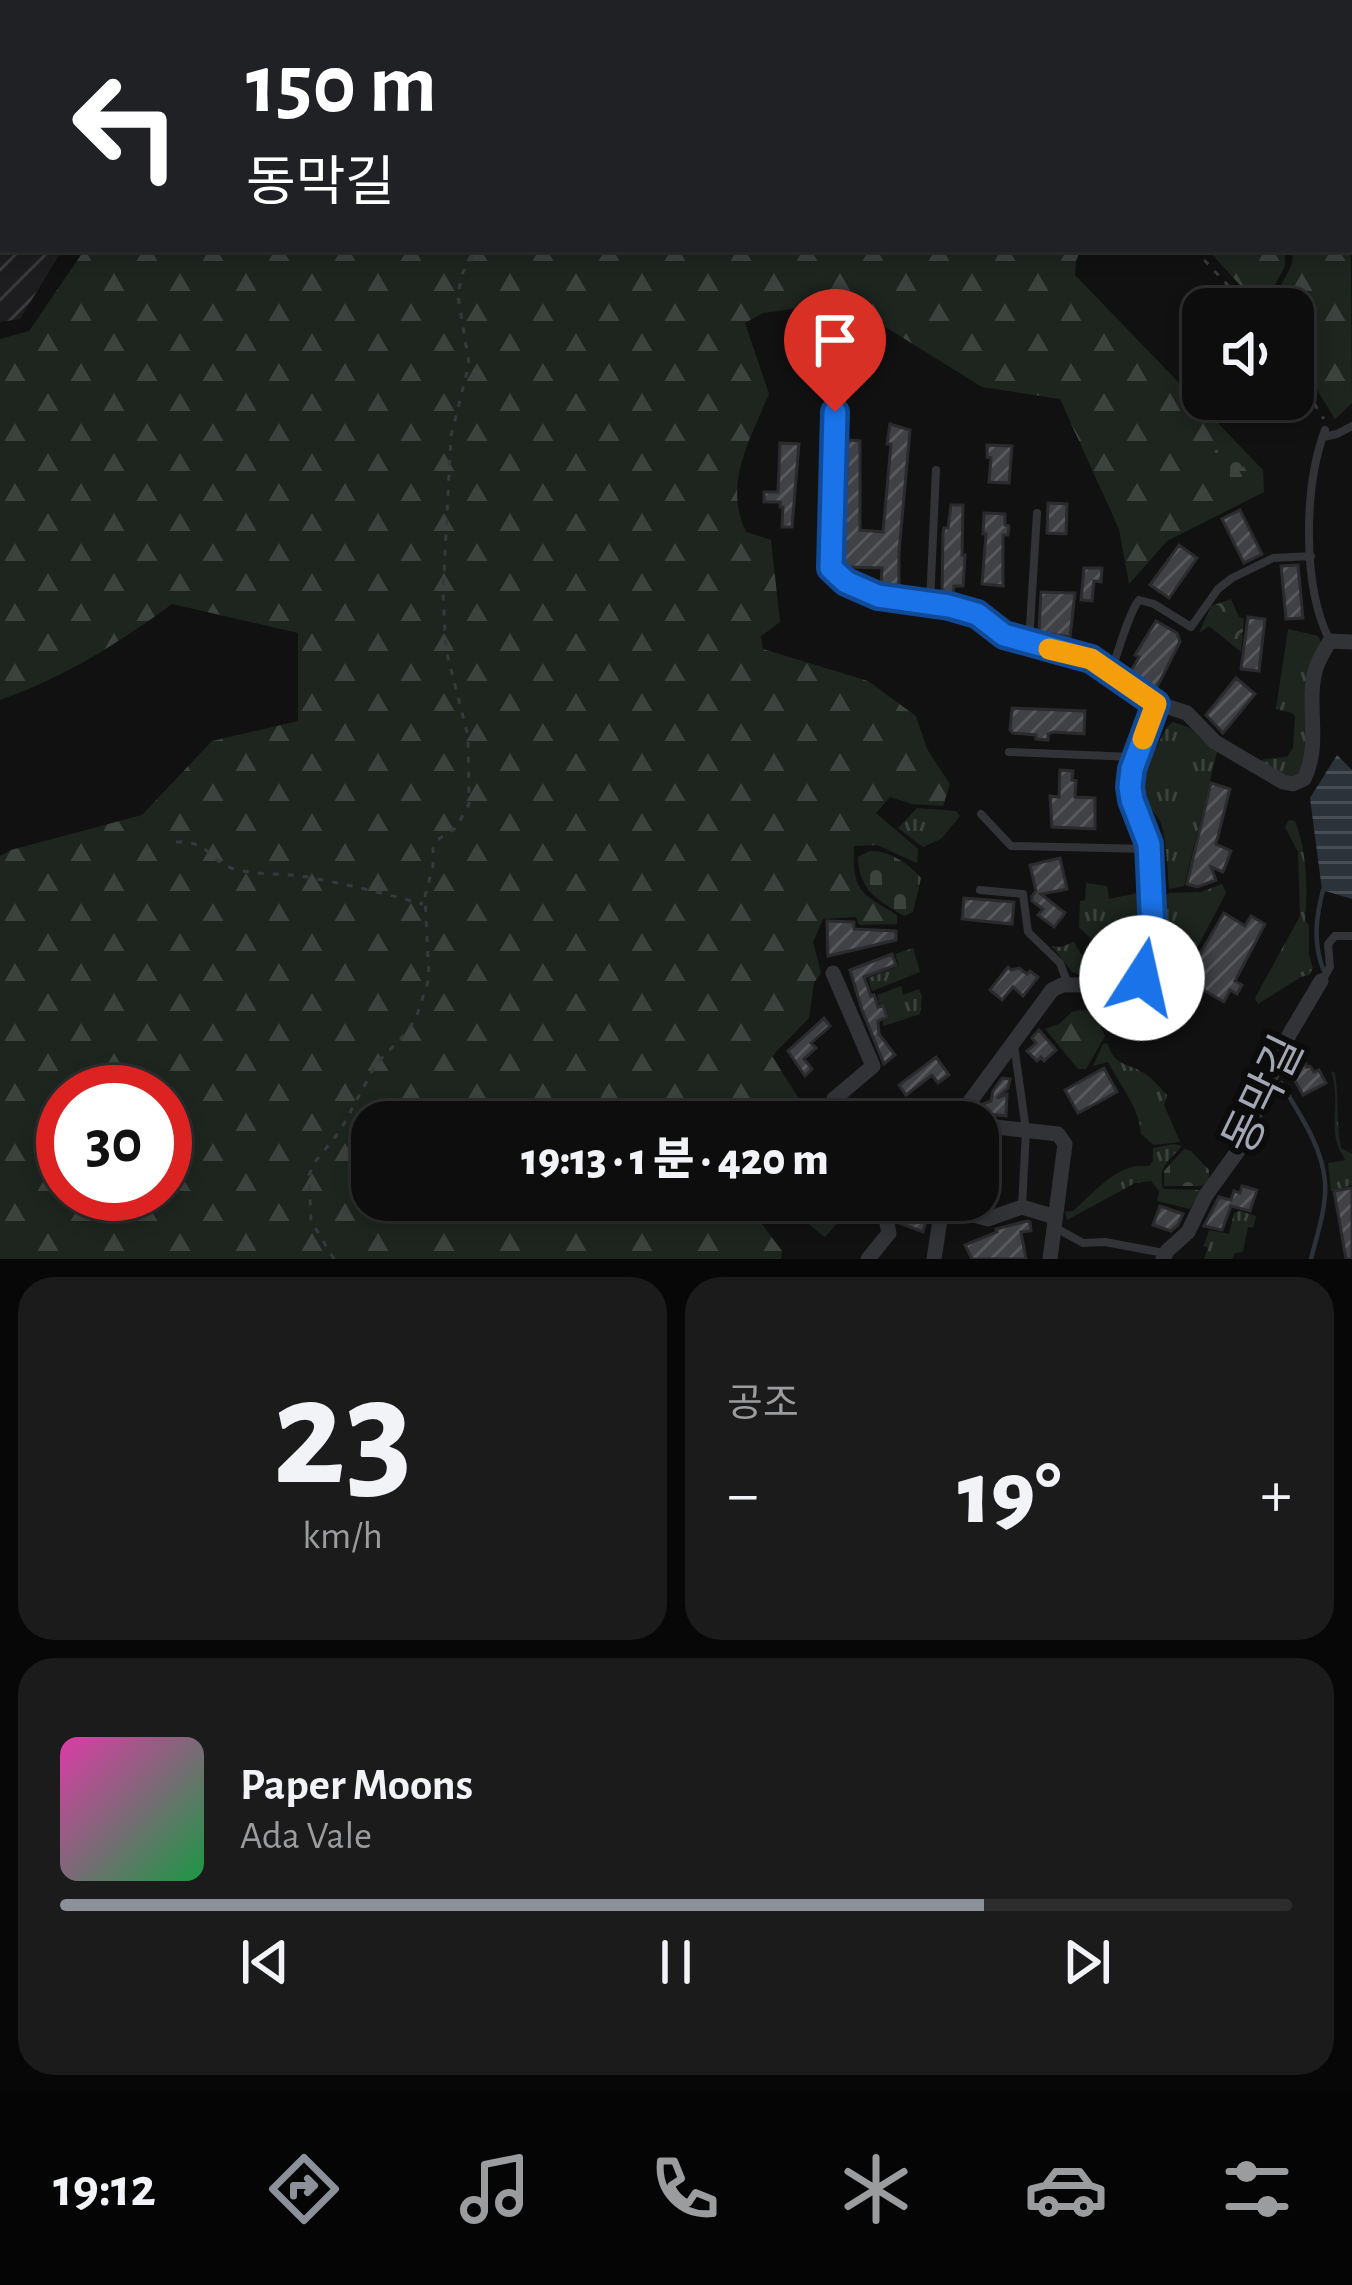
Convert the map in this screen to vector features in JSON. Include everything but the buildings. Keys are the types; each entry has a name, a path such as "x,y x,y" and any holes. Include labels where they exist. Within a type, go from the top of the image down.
{"street":[{"path":"835,412 831,568 846,582 878,596 977,614 1004,635 1091,659 1156,704 1187,713 1215,742 1270,775 1293,784 1304,779 1313,756 1314,674 1330,641 1352,642"},
{"path":"971,1101 1052,990 1069,985 1133,984 1149,971 1154,953 1149,849 1130,787 1156,704"},
{"path":"833,973 873,1066 834,1101"},
{"name":"동막길","path":"1164,1256 1189,1232 1206,1195 1240,1148 1289,1035 1322,982"},
{"path":"999,1127 1058,1134 1065,1144 1050,1259"},
{"path":"999,1216 1022,1207 1054,1222"},
{"path":"868,1259 889,1233 886,1221"},
{"path":"934,1259 940,1221"}],"lane":[{"path":"1330,641 1318,605 1308,525 1315,459 1324,433 1337,434 1352,426"},
{"path":"929,604 936,470"},
{"path":"1029,644 1036,513"},
{"path":"1111,672 1139,600 1191,626 1217,589 1232,578 1273,558 1311,556"},
{"path":"1009,752 1137,757"},
{"path":"981,814 1011,846 1149,849"},
{"path":"980,890 1023,894 1028,932 1060,963 1069,985"},
{"name":"동막길","path":"1322,982 1330,967 1328,944 1335,936 1352,936"},
{"path":"1013,1044 1026,1130 1022,1207"},
{"path":"1054,1222 1083,1244 1096,1242 1164,1256"},
{"path":"1093,1259 1096,1242"}],"path":[{"path":"334,1259 310,1221 309,1175 340,1132 376,1064 417,1015 429,979 425,904 433,848 460,822 470,796 467,736 446,650 443,592 451,436 469,364 458,296 462,274 474,252"},
{"path":"1197,252 1230,288"},
{"path":"1314,403 1323,417 1324,433"},
{"path":"176,842 205,847 220,862 239,870 302,876 425,904"}],"shaded area":[{"path":"0,252 61,252 20,319 0,322"},
{"path":"1337,755 1352,770 1352,899 1322,890 1310,798"}],"green space":[{"path":"83,252 1080,252 1075,275 1182,386 1182,420 1215,420 1263,470 1264,492 1167,541 1129,584 1119,529 1060,399 982,387 866,315 855,300 763,313 745,323 769,394 747,445 737,497 746,532 771,540 780,622 761,636 763,649 868,681 916,716 927,749 950,784 943,806 890,797 876,813 918,849 917,863 877,845 854,846 857,882 874,901 897,915 897,924 859,925 856,917 823,919 813,942 821,973 814,983 809,1018 772,1056 800,1101 351,1101 351,1221 763,1221 782,1251 781,1259 0,1259 0,856 142,815 212,741 298,721 298,633 172,604 90,658 0,700 0,339 29,331"},
{"path":"1210,252 1285,252 1285,266 1273,288 1243,288"},
{"path":"1293,252 1351,252 1352,403 1335,419 1314,385 1314,288 1280,288"},
{"path":"1234,449 1251,463 1238,469 1246,494 1231,496 1214,460 1215,450"},
{"path":"1231,599 1244,619 1241,652 1209,626 1199,633 1211,606"},
{"path":"1288,629 1318,636 1321,642 1312,669 1311,750 1295,780 1255,764 1287,757 1293,748 1295,716 1276,709"},
{"path":"1173,722 1190,728 1217,752 1184,886 1169,889 1162,827 1140,787 1150,759"},
{"path":"917,808 956,811 960,816 941,839 923,847 898,828"},
{"path":"1289,820 1295,821 1304,858 1305,921 1313,968 1309,975 1258,1004 1255,998 1300,916 1298,852 1285,827"},
{"path":"870,851 898,859 921,878 913,912 904,916 866,886 858,857"},
{"path":"1086,883 1107,886 1109,899 1145,895 1146,948 1135,975 1088,977 1072,972 1052,946 1074,942 1081,954 1088,955 1098,946 1079,927"},
{"path":"1222,884 1226,893 1181,978 1173,976 1164,968 1165,896"},
{"path":"913,948 920,972 872,991 868,978 899,966 895,954"},
{"path":"901,986 903,995 919,989 920,1014 884,1026 882,1022 889,1017 877,995"},
{"path":"1079,1010 1102,1011 1099,1022 1105,1036 1086,1069 1078,1069 1045,1029"},
{"path":"1107,1043 1118,1061 1144,1073 1167,1095 1164,1105 1180,1142 1154,1145 1141,1134 1133,1106 1108,1062 1093,1066"},
{"path":"1331,1071 1335,1073 1341,1148 1352,1154 1352,1185 1331,1191 1328,1163 1346,1160 1336,1139"},
{"path":"1182,1146 1163,1170 1163,1189 1202,1190 1190,1209 1157,1201 1159,1191 1151,1181 1135,1183 1067,1220 1065,1212 1073,1211 1107,1180 1127,1169 1149,1166 1153,1148"},
{"path":"1184,1149 1209,1170 1209,1180 1202,1186 1164,1186 1164,1171"},
{"path":"1234,1213 1256,1216 1253,1228 1248,1227 1243,1252 1232,1259 1204,1259 1209,1230 1229,1234"},
{"path":"806,1221 839,1221 825,1237"}],"waterway":[{"path":"1323,890 1317,930 1323,969"},
{"path":"1281,1083 1309,1130 1323,1168 1324,1201 1311,1259"}],"slow traffic":[{"path":"1049,649 1091,659 1156,704 1143,739"}],"route":[{"path":"835,412 831,568 846,582 878,596 977,614 1004,635 1091,659 1156,704 1130,787 1149,844 1154,953 1142,978"}]}
